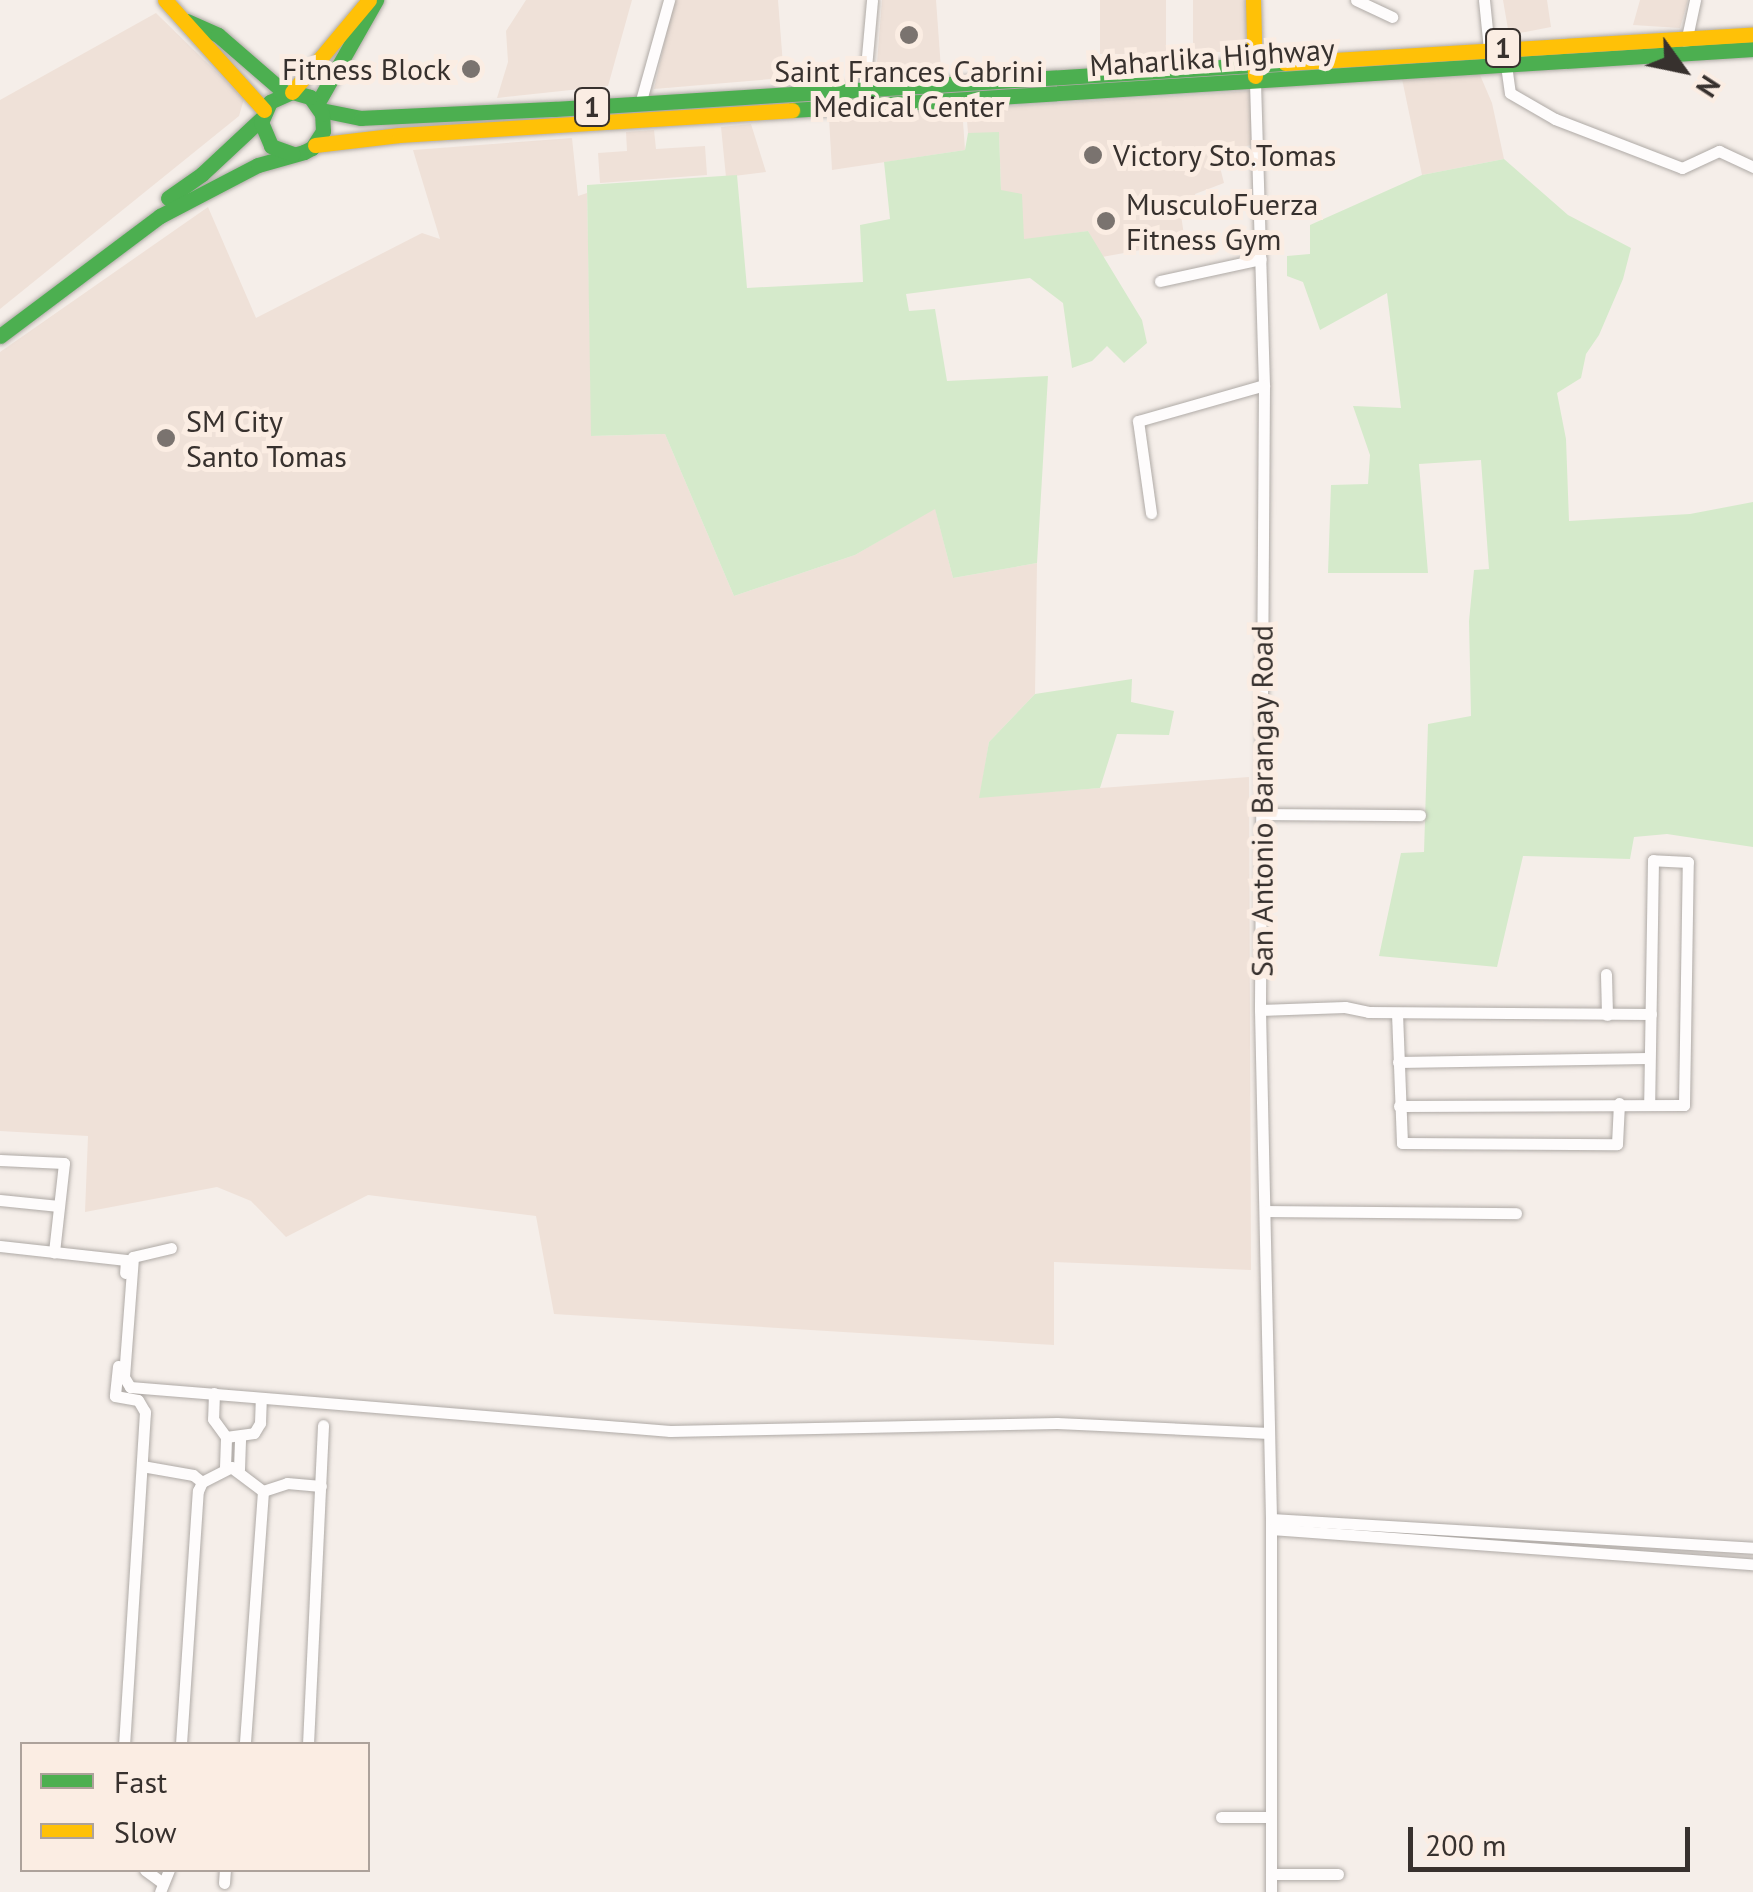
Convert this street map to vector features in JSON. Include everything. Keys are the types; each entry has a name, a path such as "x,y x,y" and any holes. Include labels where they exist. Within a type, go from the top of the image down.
{"main road":[{"path":"164,0 263,114 268,142 293,154"},
{"path":"0,322 202,174 288,92 373,0"},
{"path":"315,145 323,128 319,107 373,0"},
{"path":"1254,0 1255,82"},
{"path":"187,22 218,34 288,92"},
{"name":"Maharlika Highway","path":"319,107 361,118 1255,82 1506,65 1753,34"},
{"name":"Maharlika Highway","path":"315,145 1254,63 1489,49 1686,44 1753,49"},
{"name":"1","path":"288,92 319,107"},
{"name":"1","path":"0,336 160,216 220,183 315,145"}],"street":[{"path":"640,104 670,0"},
{"path":"864,98 872,0"},
{"path":"1356,0 1392,17"},
{"path":"1484,0 1489,49"},
{"path":"1686,44 1695,0"},
{"path":"1506,65 1510,93 1555,119 1682,168 1719,151 1753,167"},
{"name":"San Antonio Barangay Road","path":"1255,82 1264,385 1260,1010 1267,1211 1272,1892"},
{"path":"1160,280 1261,258"},
{"path":"1151,513 1138,421 1264,385"},
{"path":"1263,814 1420,815"},
{"path":"1399,1106 1684,1106 1688,862 1653,860 1650,1103"},
{"path":"1606,974 1607,1015"},
{"path":"1260,1010 1345,1007 1397,1012 1651,1014"},
{"path":"1397,1012 1402,1144 1617,1144 1619,1103"},
{"path":"1398,1062 1648,1058"},
{"path":"0,1160 64,1163 54,1252"},
{"path":"0,1200 59,1206"},
{"path":"1267,1211 1516,1213"},
{"path":"0,1246 126,1260 115,1396 138,1400 146,1412 124,1742"},
{"path":"171,1248 132,1257 124,1377 130,1387 670,1431 1057,1423 1269,1434"},
{"path":"214,1393 213,1419 233,1437 239,1469"},
{"path":"233,1437 254,1433 260,1423 261,1399"},
{"path":"308,1742 323,1426"},
{"path":"225,1467 233,1437"},
{"path":"142,1466 193,1475 202,1482"},
{"path":"181,1742 198,1491 202,1482 225,1467 239,1469 263,1491"},
{"path":"263,1491 288,1484 321,1486"},
{"path":"245,1742 263,1491"},
{"path":"1271,1524 1753,1548"},
{"path":"1271,1524 1753,1564"},
{"path":"1221,1817 1272,1817"},
{"path":"1272,1874 1338,1874"}],"shaded area":[{"path":"526,0 632,0 608,86 497,98 508,62 506,31"},
{"path":"674,0 778,0 784,78 654,89"},
{"name":"Saint Frances Cabrini Medical Center","path":"882,0 936,0 941,69 876,76"},
{"path":"1100,0 1166,0 1166,54 1100,54"},
{"path":"1193,0 1250,0 1250,52 1193,52"},
{"path":"1503,0 1547,0 1551,27 1509,35"},
{"path":"1640,0 1688,0 1680,28 1633,25"},
{"path":"156,13 244,99 239,116 0,309 0,100"},
{"path":"1477,68 1492,103 1504,159 1422,175 1402,79"},
{"path":"1251,91 1254,144 1217,155 1224,183 1195,194 1199,209 1181,215 1185,242 1102,257 1088,231 1024,240 1001,190 999,133 968,133 966,109"},
{"path":"962,107 965,150 832,170 829,118"},
{"path":"751,124 766,172 726,177 721,127"},
{"path":"654,130 656,149 705,146 707,175 600,183 598,153 627,151 626,132"},
{"path":"572,138 578,196 587,193 592,436 665,434 734,596 855,555 935,508 953,578 1037,563 1035,694 989,742 980,797 1249,777 1251,1270 1054,1262 1054,1345 554,1314 536,1216 368,1195 286,1237 251,1201 217,1187 85,1212 88,1136 0,1131 0,352 208,207 256,318 422,233 440,239 413,150"}],"green space":[{"path":"999,132 1001,190 1022,194 1024,239 1088,231 1142,320 1147,343 1124,363 1107,346 1092,361 1072,368 1063,303 1030,278 906,294 909,311 935,309 947,381 1048,376 1037,563 953,578 935,509 855,555 734,596 665,434 591,436 587,185 737,175 747,288 863,282 860,225 890,219 884,162 965,150 968,133"},
{"path":"1504,159 1568,215 1631,248 1623,279 1599,335 1586,354 1581,378 1557,393 1566,439 1569,521 1690,514 1753,502 1753,847 1667,834 1634,837 1630,859 1523,856 1497,967 1379,956 1401,853 1424,852 1428,724 1471,716 1469,621 1474,570 1489,569 1481,460 1419,464 1428,573 1328,573 1331,485 1368,484 1370,455 1353,406 1401,408 1387,293 1320,330 1303,282 1287,276 1287,256 1310,254 1310,225 1422,175"},
{"path":"1132,679 1131,702 1174,711 1169,735 1117,734 1100,788 979,798 989,742 1035,694"}],"traffic: fast":[{"path":"317,104 376,0"},
{"path":"187,21 218,35 285,93"},
{"path":"792,110 1753,49"},
{"path":"321,110 361,118 554,109 1285,63"},
{"path":"0,336 160,216 258,165 304,152 312,148 323,131 322,114 310,97 292,92 270,102 261,122 271,146 293,154"},
{"path":"168,198 202,174 262,118"}],"traffic: slow":[{"path":"165,0 264,110"},
{"path":"292,92 369,0"},
{"path":"1253,0 1255,76"},
{"path":"1285,63 1753,34"},
{"path":"315,145 399,135 792,110"}],"place":[{"name":"Saint Frances Cabrini Medical Center","path":"909,35"},
{"name":"Fitness Block","path":"471,69"},
{"name":"Victory Sto.Tomas","path":"1093,155"},
{"name":"MusculoFuerza Fitness Gym","path":"1106,221"},
{"name":"SM City Santo Tomas","path":"166,438"}]}
